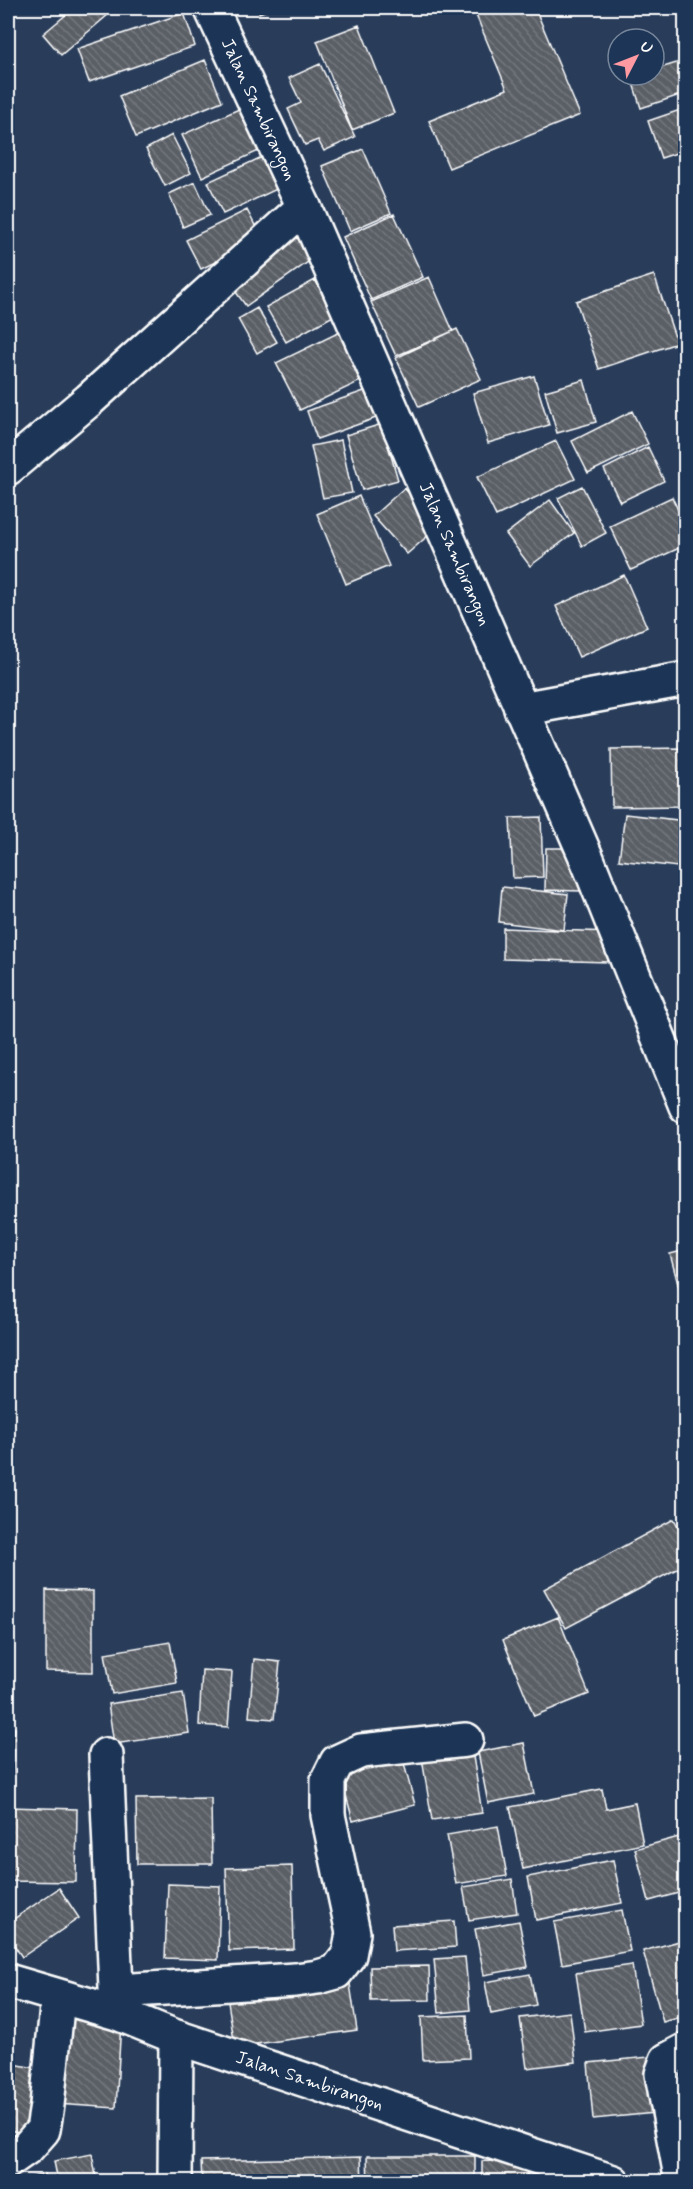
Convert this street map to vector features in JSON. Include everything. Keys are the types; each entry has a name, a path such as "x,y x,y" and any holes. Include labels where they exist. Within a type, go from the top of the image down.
{"street":[{"name":"Jalan Sambirangon","path":"211,8 304,207 587,859 686,1106"},
{"path":"8,468 89,400 304,207"},
{"path":"521,709 686,679"},
{"path":"106,1755 117,2002 318,1977 336,1972 349,1955 353,1932 328,1815 328,1780 337,1762 362,1751 466,1740"},
{"name":"Jalan Sambirangon","path":"8,1981 58,1998 117,2002 176,2037 613,2181"},
{"path":"8,2161 28,2147 43,2130 58,1998"},
{"path":"175,2181 176,2037"},
{"path":"682,2181 662,2074 667,2060 686,2050"}],"building":[{"path":"74,8 116,8 61,55 43,34"},
{"path":"257,8 273,8 259,13"},
{"path":"473,8 535,8 580,115 449,168 429,121 507,89"},
{"path":"184,13 195,46 89,82 77,49"},
{"path":"359,25 394,113 352,130 317,41"},
{"path":"205,60 222,101 136,137 119,96"},
{"path":"686,60 686,93 641,108 634,87 666,87 666,66"},
{"path":"320,64 355,137 324,151 318,140 305,145 288,109 301,103 289,78"},
{"path":"241,108 261,150 202,177 182,135"},
{"path":"686,108 686,150 661,158 648,121"},
{"path":"172,135 191,173 165,186 146,149"},
{"path":"363,149 391,213 350,231 322,166"},
{"path":"262,157 277,189 223,214 208,182"},
{"path":"195,182 210,215 183,227 169,194"},
{"path":"247,210 262,239 201,269 186,240"},
{"path":"394,214 423,277 371,300 343,237"},
{"path":"295,228 315,257 246,306 225,277"},
{"path":"654,275 677,343 599,369 576,301"},
{"path":"429,277 453,331 396,356 371,302"},
{"path":"315,280 335,315 286,342 266,307"},
{"path":"257,308 277,342 257,353 238,319"},
{"path":"346,329 369,377 300,410 276,363"},
{"path":"457,329 481,379 419,407 396,358"},
{"path":"534,376 549,425 488,443 473,393"},
{"path":"584,380 596,422 557,433 545,391"},
{"path":"367,390 376,418 317,439 307,411"},
{"path":"632,411 648,444 588,473 572,441"},
{"path":"382,424 398,480 362,490 346,435"},
{"path":"341,440 352,493 323,498 311,446"},
{"path":"556,441 575,479 496,516 477,477"},
{"path":"648,447 664,481 620,502 604,469"},
{"path":"582,486 606,533 582,546 558,498"},
{"path":"404,488 439,526 407,554 373,516"},
{"path":"359,496 389,566 346,584 317,514"},
{"path":"672,497 686,527 686,545 631,570 610,526"},
{"path":"550,500 574,533 530,566 506,534"},
{"path":"624,575 647,627 579,657 556,606"},
{"path":"686,748 686,806 612,807 611,749"},
{"path":"625,814 686,821 686,868 619,860"},
{"path":"541,817 543,877 513,878 510,818"},
{"path":"546,848 582,848 581,891 545,890"},
{"path":"502,887 568,894 564,930 499,922"},
{"path":"503,928 609,932 608,962 503,959"},
{"path":"686,1250 686,1314 670,1254"},
{"path":"674,1519 686,1541 686,1564 566,1628 544,1589"},
{"path":"46,1590 93,1591 93,1672 46,1671"},
{"path":"558,1617 589,1694 534,1716 503,1640"},
{"path":"170,1642 177,1683 112,1694 105,1653"},
{"path":"254,1659 280,1662 274,1719 249,1717"},
{"path":"202,1670 232,1672 228,1727 199,1725"},
{"path":"183,1693 189,1733 114,1744 108,1704"},
{"path":"8,1728 15,1728 12,1784 8,1784"},
{"path":"524,1743 534,1794 488,1803 478,1752"},
{"path":"472,1750 482,1813 432,1820 422,1758"},
{"path":"402,1756 415,1805 353,1821 340,1773"},
{"path":"602,1789 606,1809 635,1803 643,1844 523,1869 510,1807"},
{"path":"211,1798 212,1864 137,1864 136,1799"},
{"path":"8,1807 77,1809 76,1882 8,1881"},
{"path":"498,1826 507,1876 456,1884 447,1835"},
{"path":"686,1835 686,1891 649,1901 635,1849"},
{"path":"613,1860 622,1903 536,1920 528,1877"},
{"path":"292,1866 294,1949 229,1951 226,1868"},
{"path":"512,1879 517,1913 469,1920 463,1887"},
{"path":"168,1884 220,1886 218,1960 165,1958"},
{"path":"59,1888 79,1918 22,1957 8,1936 8,1923"},
{"path":"622,1910 630,1951 562,1964 554,1922"},
{"path":"454,1921 456,1947 394,1951 392,1925"},
{"path":"519,1921 528,1967 484,1975 475,1929"},
{"path":"683,1940 686,1948 686,2016 663,2022 643,1951"},
{"path":"465,1957 470,2010 439,2013 434,1959"},
{"path":"632,1965 641,2024 585,2032 576,1973"},
{"path":"429,1966 430,2000 371,2001 370,1967"},
{"path":"530,1974 536,2005 491,2014 485,1982"},
{"path":"350,1984 357,2030 235,2047 228,2002"},
{"path":"570,2012 576,2062 527,2068 520,2018"},
{"path":"467,2015 469,2058 423,2060 421,2017"},
{"path":"61,2018 121,2022 116,2108 56,2104"},
{"path":"649,2057 655,2113 593,2119 588,2063"},
{"path":"8,2063 41,2069 30,2134 8,2130"},
{"path":"92,2154 97,2182 58,2182 54,2161"},
{"path":"367,2156 475,2156 475,2182 368,2182"},
{"path":"361,2157 362,2182 202,2182 201,2161"},
{"path":"482,2161 527,2162 527,2182 482,2182"},
{"path":"45,2174 46,2182 12,2182"}]}
